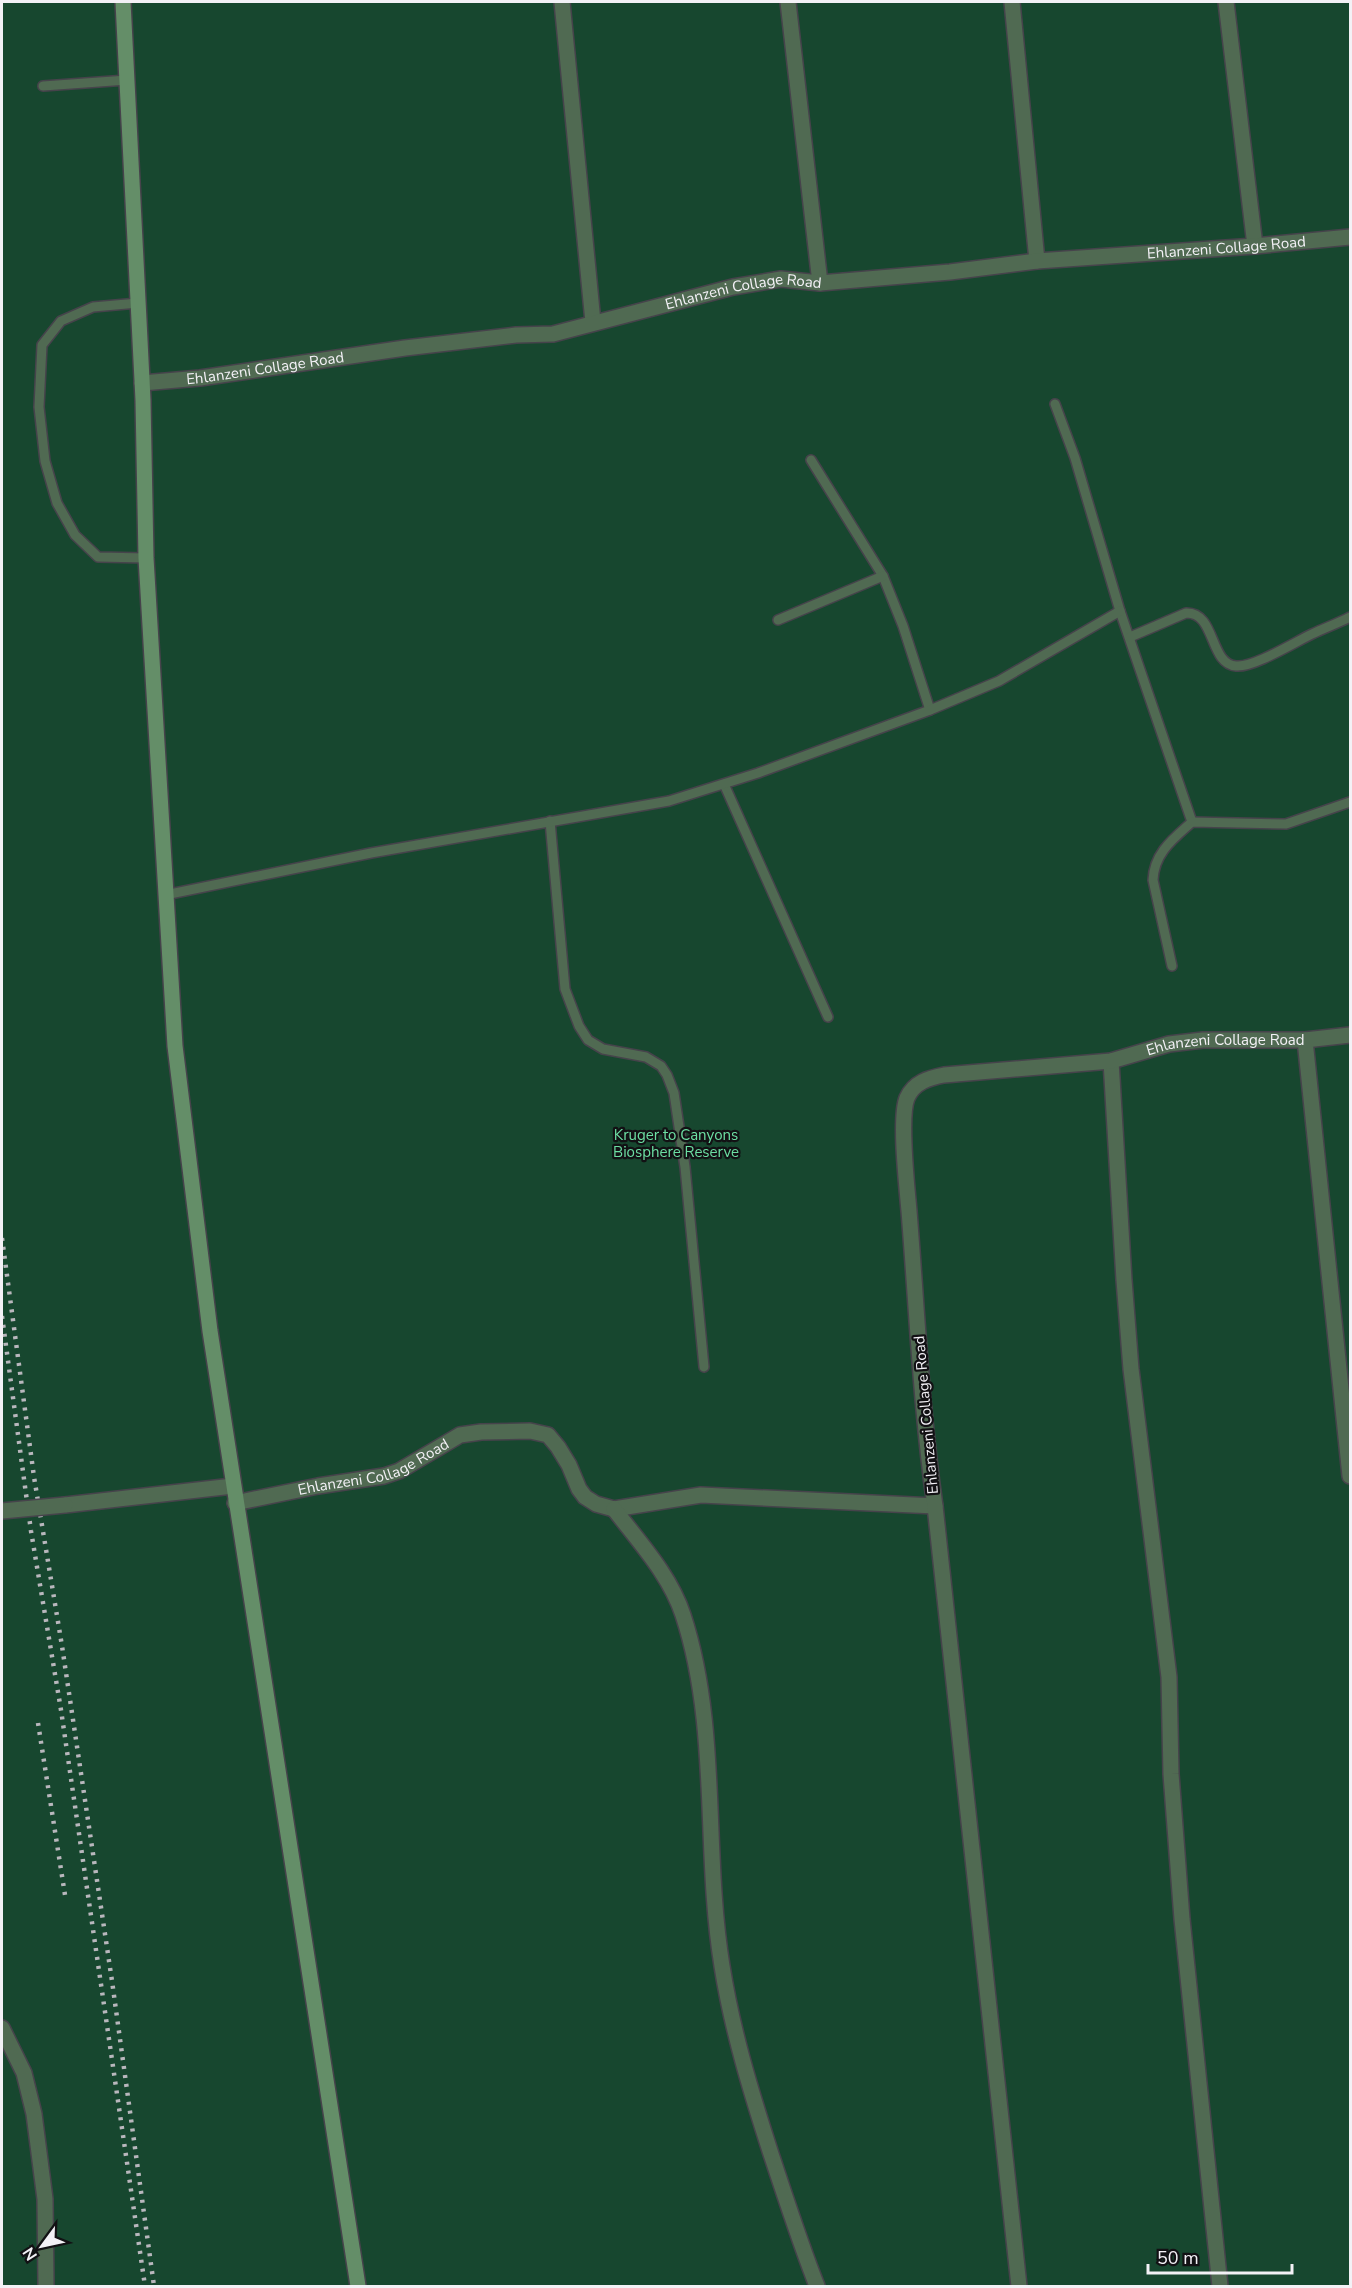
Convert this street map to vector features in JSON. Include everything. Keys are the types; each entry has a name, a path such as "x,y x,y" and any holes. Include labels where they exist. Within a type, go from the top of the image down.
{"street":[{"path":"123,2 142,383 146,558 165,895 177,1057 210,1331 235,1503 358,2286"},
{"path":"562,2 593,322"},
{"path":"788,2 820,283"},
{"path":"1012,2 1037,261"},
{"path":"1226,2 1255,246"},
{"name":"Ehlanzeni Collage Road","path":"142,383 200,378 405,348 516,335 553,334 733,287 782,279 820,283 950,272 1037,261 1350,237"},
{"name":"Ehlanzeni Collage Road","path":"235,1503 399,1472 460,1435 530,1431 548,1436 558,1447 585,1497 596,1504 614,1509 701,1495 935,1506 927,1452 905,1153 907,1098 915,1086 926,1079 944,1075 1111,1060 1169,1044 1203,1040 1305,1040 1350,1035"},
{"path":"1305,1040 1350,1476"},
{"path":"1111,1060 1130,1358 1169,1677 1171,1774 1182,1919 1220,2286"},
{"path":"2,1511 233,1486"},
{"path":"935,1506 1019,2286"},
{"path":"614,1509 669,1584 683,1614 699,1681 710,1787 713,1872 724,1975 748,2080 801,2246 818,2286"},
{"path":"2,2028 24,2073 34,2114 45,2199 46,2286"}],"lane":[{"path":"43,86 127,80"},
{"path":"138,303 93,307 61,321 42,345 39,407 45,461 57,503 75,535 99,557 146,558"},
{"path":"1054,404 1079,469 1120,611 1192,822"},
{"path":"811,460 883,576 903,626 930,710"},
{"path":"778,621 883,576"},
{"path":"165,895 371,853 669,801 724,784 930,710 999,681 1120,611"},
{"path":"1130,637 1193,612 1204,622 1223,659 1230,665 1238,667 1350,617"},
{"path":"724,784 828,1017"},
{"path":"1172,966 1153,880 1154,867 1162,851 1192,822 1286,824 1350,802"},
{"path":"550,821 565,989 579,1026 588,1040 603,1049 646,1058 661,1066 668,1075 674,1093 685,1167 704,1367"}],"green space":[{"name":"Kruger to Canyons Biosphere Reserve","path":"2,2 1350,2 1350,2286 2,2286"}],"railway":[{"path":"2,1238 34,1477 62,1646 112,1981 154,2286"},
{"path":"2,1316 31,1531 61,1710 145,2286"},
{"path":"38,1723 65,1895"}]}
